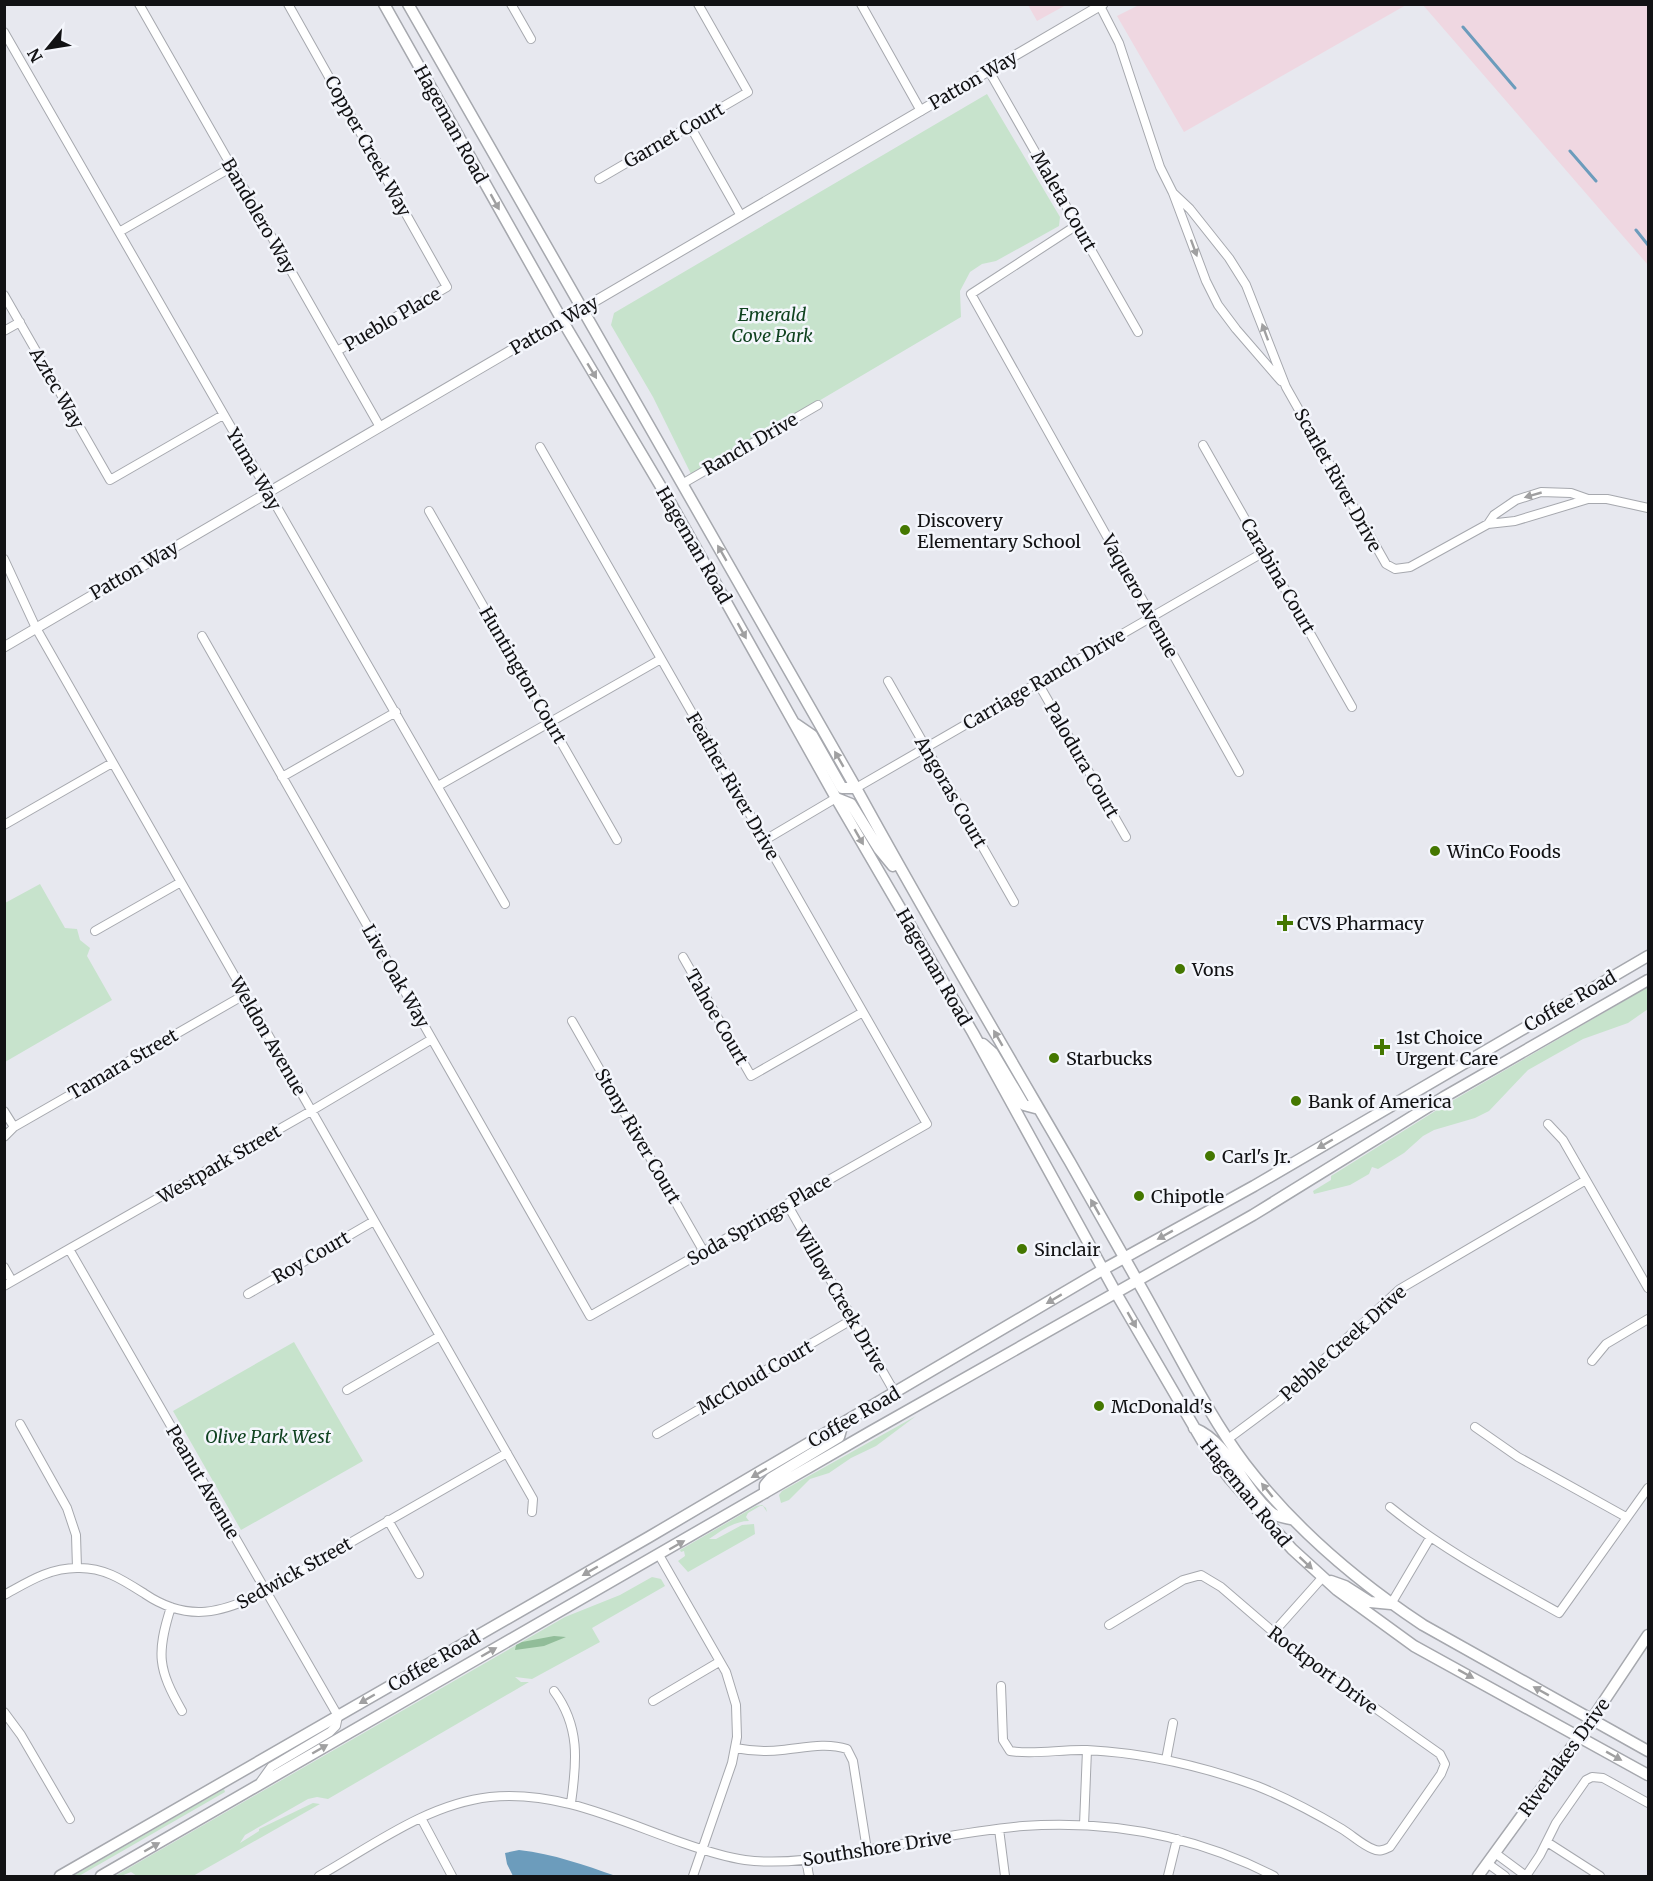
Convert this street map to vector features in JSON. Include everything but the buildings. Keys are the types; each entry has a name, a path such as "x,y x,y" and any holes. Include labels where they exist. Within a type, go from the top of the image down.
{"main road":[{"name":"Hageman Road","path":"384,4 562,320 670,502 836,798 973,1033 1193,1428 1230,1479 1292,1549 1322,1578 1414,1646 1648,1775"},
{"name":"Hageman Road","path":"408,4 1138,1281 1214,1418 1245,1463 1294,1520 1338,1563 1391,1604 1648,1750"},
{"path":"794,722 812,735 842,788 856,788"},
{"path":"836,798 851,804 879,849 908,882"},
{"name":"Coffee Road","path":"60,1876 843,1424 1104,1269 1254,1186 1648,956"},
{"name":"Coffee Road","path":"101,1876 1253,1215 1444,1097 1648,980"},
{"path":"973,1033 993,1053 1024,1105 1039,1109"},
{"path":"765,1493 765,1485 771,1478 839,1437 843,1424"},
{"path":"1193,1428 1214,1439 1252,1491 1273,1514 1294,1520"},
{"path":"1322,1578 1346,1586 1370,1602 1391,1604"},
{"name":"Riverlakes Drive","path":"1478,1876 1580,1737 1648,1635"}],"street":[{"name":"Bandolero Way","path":"139,4 380,427"},
{"name":"Copper Creek Way","path":"288,4 447,287"},
{"path":"511,4 531,39"},
{"name":"Garnet Court","path":"599,178 748,92 698,4"},
{"path":"861,4 921,111"},
{"name":"Patton Way","path":"4,647 1102,5"},
{"name":"Scarlet River Drive","path":"1102,5 1119,43 1160,166 1173,193 1206,281 1218,305 1236,329 1286,387"},
{"name":"Yuma Way","path":"4,32 505,904"},
{"name":"Maleta Court","path":"989,71 1138,332"},
{"path":"690,126 741,216"},
{"path":"119,232 232,167"},
{"name":"Scarlet River Drive","path":"1173,193 1190,209 1229,258 1246,285 1286,387 1386,564 1395,569 1410,567 1488,524"},
{"name":"Vaquero Avenue","path":"1077,225 971,294 1239,772"},
{"name":"Pueblo Place","path":"337,351 447,287"},
{"name":"Aztec Way","path":"4,295 110,480 223,415"},
{"path":"4,331 20,322"},
{"name":"Ranch Drive","path":"682,484 818,405"},
{"name":"Carabina Court","path":"1203,445 1352,707"},
{"name":"Feather River Drive","path":"540,447 927,1124"},
{"path":"1488,524 1494,515 1516,500 1541,492 1571,493 1588,499"},
{"path":"1488,524 1515,521 1588,499 1607,499 1648,508"},
{"name":"Huntington Court","path":"429,511 616,840"},
{"name":"Carriage Ranch Drive","path":"856,788 1264,552"},
{"name":"Weldon Avenue","path":"4,559 36,628 533,1499 532,1512"},
{"name":"Live Oak Way","path":"202,636 590,1316"},
{"path":"438,786 661,659"},
{"name":"Angoras Court","path":"888,681 1014,902"},
{"name":"Palodura Court","path":"1038,683 1126,837"},
{"path":"282,777 396,712"},
{"path":"4,825 112,763"},
{"path":"765,840 836,798"},
{"path":"95,931 181,882"},
{"name":"Tahoe Court","path":"683,957 751,1076 863,1012"},
{"name":"Tamara Street","path":"4,1137 14,1127 244,995"},
{"name":"Stony River Court","path":"572,1021 704,1251"},
{"name":"Westpark Street","path":"4,1286 311,1111 432,1039"},
{"path":"4,1111 14,1127"},
{"name":"Soda Springs Place","path":"590,1316 927,1124"},
{"path":"1548,1124 1563,1140 1648,1288"},
{"name":"Pebble Creek Drive","path":"1228,1439 1279,1401 1400,1289 1586,1180"},
{"name":"Willow Creek Drive","path":"787,1204 895,1393"},
{"name":"Roy Court","path":"248,1294 374,1221"},
{"name":"Peanut Avenue","path":"69,1249 338,1716"},
{"path":"4,1267 12,1281"},
{"name":"McCloud Court","path":"657,1434 853,1319"},
{"path":"1592,1361 1606,1344 1648,1319"},
{"path":"347,1390 440,1336"},
{"path":"20,1424 67,1508 76,1535 77,1568"},
{"path":"1475,1427 1518,1457 1626,1517"},
{"name":"Sedwick Street","path":"4,1595 46,1573 77,1568 102,1571 116,1576 156,1602 171,1607 199,1612 215,1611 243,1603 266,1592 507,1453"},
{"path":"1390,1507 1458,1556 1559,1613 1648,1488"},
{"path":"388,1520 419,1574"},
{"path":"1391,1604 1430,1538"},
{"path":"659,1555 719,1662 732,1689 736,1705 735,1748 693,1876"},
{"name":"Rockport Drive","path":"1109,1625 1183,1580 1201,1575 1221,1587 1329,1678 1440,1754 1445,1764 1441,1774 1390,1847 1381,1851 1374,1850 1313,1812 1263,1789 1201,1768 1166,1760"},
{"path":"1273,1633 1322,1578"},
{"path":"171,1607 162,1634 161,1663 170,1690 182,1711"},
{"path":"653,1701 719,1662"},
{"path":"1001,1686 1003,1740 1010,1751 1087,1750 1166,1760 1173,1723"},
{"path":"554,1691 571,1720 575,1760 571,1803"},
{"path":"4,1712 21,1735 70,1819"},
{"path":"258,1785 271,1767 330,1732 336,1726 338,1716"},
{"path":"735,1748 778,1751 834,1745 847,1749 853,1761 867,1850"},
{"path":"1084,1825 1087,1750"},
{"path":"1495,1853 1526,1876 1557,1823 1586,1780 1592,1777 1603,1778 1648,1803"},
{"name":"Southshore Drive","path":"319,1876 422,1818 449,1806 488,1797 531,1796 571,1803 703,1850 763,1862 806,1859 999,1829 1084,1825 1125,1829 1177,1839 1227,1855 1274,1876"},
{"path":"422,1818 452,1876"},
{"path":"999,1829 1005,1876"},
{"path":"1168,1876 1177,1839"},
{"path":"1547,1842 1600,1876"},
{"path":"806,1859 809,1876"},
{"path":"1487,1863 1504,1876"}],"shaded area":[{"path":"1028,5 1066,5 1037,21"},
{"path":"1139,5 1406,5 1184,132 1117,16"},
{"path":"1423,5 1648,5 1648,265"}],"green space":[{"name":"Emerald Cove Park","path":"987,94 1060,217 1059,226 996,261 982,264 970,272 960,291 961,317 692,476 653,397 611,325 614,313"},
{"path":"40,884 65,928 77,929 80,940 90,948 87,956 112,1000 5,1062 5,903"},
{"path":"1648,987 1648,1009 1628,1023 1583,1039 1528,1070 1489,1111 1475,1118 1434,1130 1378,1169 1372,1167 1369,1174 1350,1185 1314,1194 1313,1191 1331,1180 1331,1176 1445,1105"},
{"name":"Olive Park West","path":"294,1342 363,1461 241,1530 173,1411"},
{"path":"916,1416 876,1446 851,1458 829,1473 810,1479 789,1500 781,1503 779,1495 782,1491"},
{"path":"762,1505 766,1508 767,1512 763,1506 760,1506 748,1513 746,1517 749,1521 733,1525 709,1539 716,1539 742,1525 754,1524 755,1534 688,1572 678,1561 685,1556 684,1551 680,1550 756,1506"},
{"path":"652,1577 661,1579 665,1586 592,1628 600,1642 532,1679 515,1677 521,1682 529,1682 328,1799 317,1797 308,1799 245,1835 240,1843 259,1829 313,1803 320,1804 193,1876 137,1876 131,1872 115,1876 565,1617 620,1595"},
{"path":"554,1636 566,1637 544,1646 515,1650 516,1645 522,1642"},
{"path":"224,1789 225,1792 79,1876 73,1876"}],"water":[{"path":"519,1850 557,1857 616,1876 513,1876 505,1853"}],"waterway":[{"path":"1463,27 1515,88"},
{"path":"1570,151 1596,181"},
{"path":"1636,230 1648,245"}],"place":[{"name":"Discovery Elementary School","path":"905,530"},
{"name":"WinCo Foods","path":"1435,851"},
{"name":"CVS Pharmacy","path":"1285,923"},
{"name":"Vons","path":"1180,969"},
{"name":"1st Choice Urgent Care","path":"1382,1047"},
{"name":"Starbucks","path":"1054,1058"},
{"name":"Bank of America","path":"1296,1101"},
{"name":"Carl's Jr.","path":"1210,1156"},
{"name":"Chipotle","path":"1139,1196"},
{"name":"Sinclair","path":"1022,1249"},
{"name":"McDonald's","path":"1099,1406"}]}
